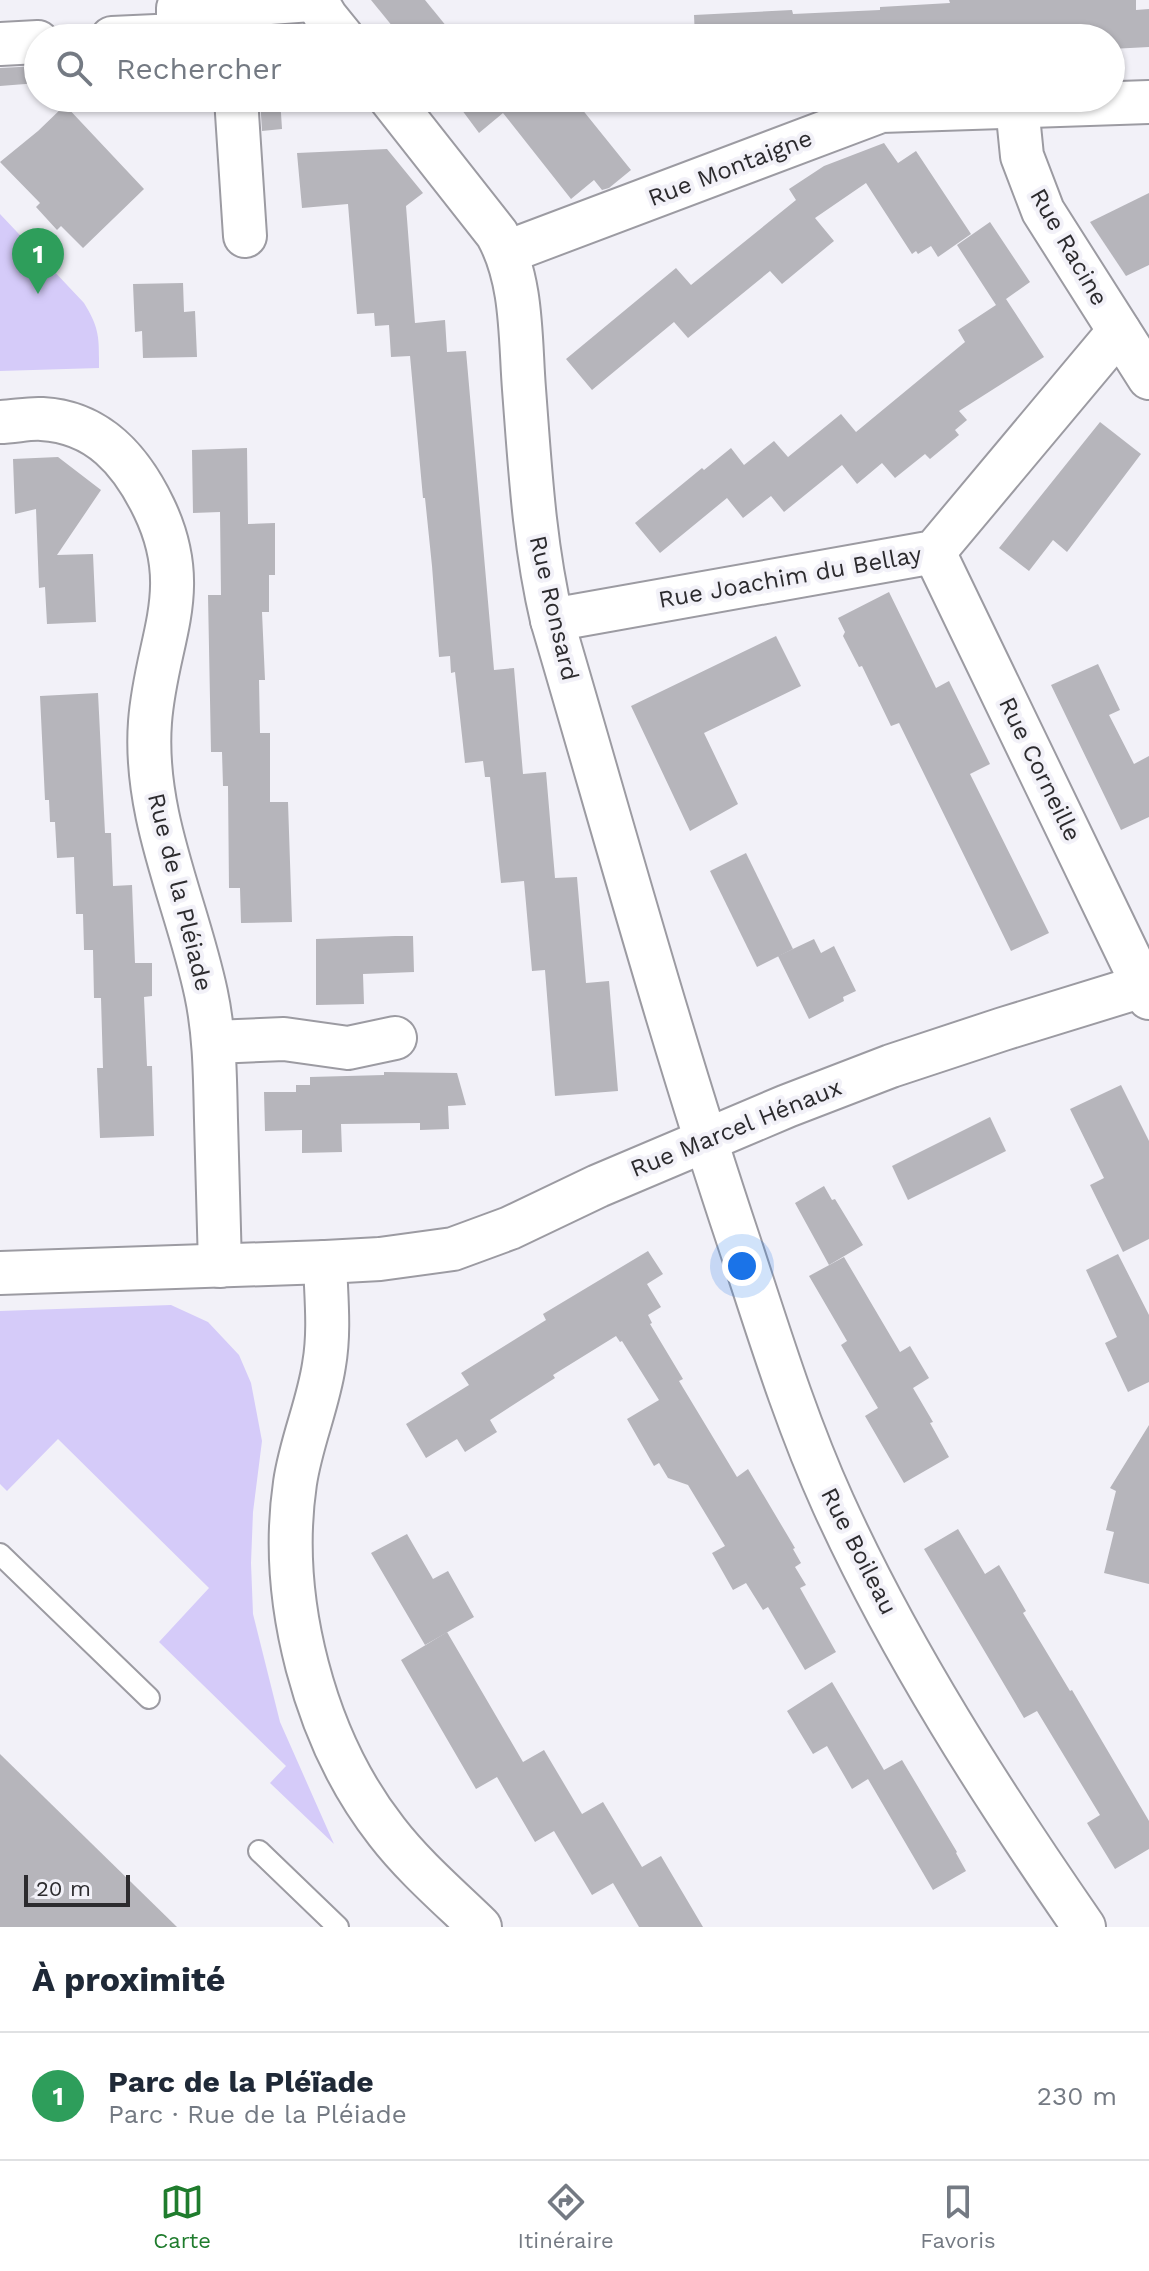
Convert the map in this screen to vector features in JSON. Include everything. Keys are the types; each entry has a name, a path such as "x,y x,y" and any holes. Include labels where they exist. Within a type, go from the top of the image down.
{"street":[{"path":"178,24 178,8 231,22 314,0 332,24"},
{"path":"0,44 24,43"},
{"name":"Rue Montaigne","path":"1125,103 1149,102"},
{"path":"237,112 245,236"},
{"name":"Rue Ronsard","path":"401,112 497,234 507,252 516,291 533,519 543,581 706,1141"},
{"name":"Rue Montaigne","path":"507,252 878,112"},
{"name":"Rue Racine","path":"1018,112 1022,156 1043,211 1149,378"},
{"name":"Rue Joachim du Bellay","path":"552,620 934,552 1119,331"},
{"name":"Rue de la Pléiade","path":"0,422 40,419 67,422 94,433 115,449 135,473 167,538 173,570 172,603 150,721 151,771 160,828 207,994 214,1042 220,1266"},
{"name":"Rue Corneille","path":"934,552 1147,989"},
{"name":"Rue Marcel Hénaux","path":"0,1273 325,1262 380,1259 453,1249 510,1228 598,1186 787,1106 891,1066 1147,989"},
{"path":"214,1042 284,1039 348,1048 395,1038"},
{"name":"Rue Boileau","path":"706,1141 809,1447 853,1544 965,1746 1084,1927"},
{"path":"325,1262 327,1347 322,1377 301,1447 291,1516 295,1606 311,1680 332,1739 372,1811 404,1853 480,1927"}],"lane":[{"path":"0,1554 149,1698"},
{"path":"259,1851 338,1927"}],"shaded area":[{"path":"0,214 84,303 98,334 99,368 0,371"},
{"path":"171,1305 208,1322 239,1355 251,1383 262,1441 253,1512 253,1614 280,1722 334,1844 270,1783 286,1766 159,1642 209,1588 58,1439 7,1491 0,1484 0,1311"}],"building":[{"path":"371,0 425,0 445,24 391,24"},
{"path":"949,0 1136,0 1136,10 1149,9 1149,47 1125,48 1125,24 694,24 694,15 880,10 880,7 950,3"},
{"path":"24,67 24,84 0,86 0,68"},
{"path":"58,112 72,112 144,189 83,248 61,226 57,230 36,207 40,203 0,162"},
{"path":"261,112 281,112 282,129 262,131"},
{"path":"463,112 584,112 631,170 602,190 594,180 571,199 503,113 479,133"},
{"path":"884,143 898,163 916,151 971,234 938,257 931,246 912,254 866,183 815,218 834,241 782,284 770,271 688,338 674,322 592,390 566,359 676,268 691,285 796,200 789,189 824,166"},
{"path":"387,149 423,193 406,206 415,323 445,320 447,352 466,351 494,670 514,668 523,774 546,772 555,878 577,877 586,983 609,981 618,1091 555,1096 545,970 532,971 524,881 501,883 490,777 485,777 483,761 465,763 455,672 451,673 450,656 439,657 410,356 391,357 389,325 375,326 374,313 357,314 348,204 302,208 297,153"},
{"path":"1149,193 1149,265 1126,276 1090,222"},
{"path":"990,222 1030,282 1006,299 1044,357 959,411 967,420 955,430 959,435 930,459 925,454 895,478 882,463 857,484 842,465 784,512 771,496 743,518 727,498 660,553 635,523 702,468 704,470 731,448 744,465 774,441 788,457 841,414 856,432 965,342 958,330 996,305 957,245"},
{"path":"183,283 184,312 195,311 197,357 143,358 142,331 135,332 133,284"},
{"path":"1100,422 1141,454 1067,552 1053,540 1029,571 999,548"},
{"path":"247,448 248,524 275,523 275,575 269,575 269,612 262,612 265,680 259,680 260,733 270,733 270,802 288,802 292,922 241,923 240,888 229,888 228,786 223,786 222,752 211,752 208,595 221,595 220,512 193,513 192,450"},
{"path":"58,457 101,490 57,555 93,554 96,622 47,624 45,587 39,588 36,509 15,514 13,459"},
{"path":"889,592 936,688 949,681 990,764 970,774 1049,933 1011,951 899,723 891,726 862,666 859,667 843,636 845,632 838,618"},
{"path":"776,636 801,686 704,733 738,804 690,831 631,706"},
{"path":"1098,664 1120,710 1109,715 1134,764 1149,756 1149,817 1121,830 1051,685"},
{"path":"98,693 105,833 111,833 113,886 132,885 135,963 152,963 152,996 144,997 147,1066 152,1066 154,1136 100,1138 97,1068 103,1068 101,998 94,998 93,950 84,950 83,914 76,914 74,857 57,858 55,822 50,822 49,800 45,800 40,696"},
{"path":"746,853 793,949 757,967 710,871"},
{"path":"413,936 414,972 363,974 364,1004 316,1005 316,939"},
{"path":"814,939 821,953 834,946 856,991 843,997 844,1001 809,1019 778,956"},
{"path":"384,1072 457,1073 466,1105 448,1106 449,1129 420,1130 420,1123 341,1124 342,1152 302,1153 302,1130 265,1131 264,1092 296,1092 296,1085 310,1085 310,1077 384,1075"},
{"path":"1121,1085 1149,1141 1149,1239 1123,1252 1090,1185 1104,1178 1070,1109"},
{"path":"990,1117 1006,1151 908,1200 892,1166"},
{"path":"824,1186 863,1245 829,1265 795,1203"},
{"path":"648,1251 663,1274 647,1284 661,1307 648,1315 650,1324 683,1379 679,1381 737,1477 748,1469 795,1548 801,1563 795,1567 806,1585 800,1588 836,1652 805,1670 768,1607 763,1610 746,1583 733,1590 712,1553 725,1546 688,1485 668,1478 659,1463 654,1466 627,1419 659,1400 616,1336 553,1375 555,1378 490,1420 497,1432 465,1452 457,1439 426,1458 406,1424 469,1385 461,1373 546,1320 543,1314"},
{"path":"1118,1254 1149,1315 1149,1382 1128,1392 1105,1343 1117,1337 1086,1270"},
{"path":"844,1257 900,1352 910,1346 929,1378 913,1388 949,1457 904,1483 865,1416 878,1408 841,1345 847,1341 809,1276"},
{"path":"1149,1425 1149,1584 1104,1573 1114,1532 1106,1530 1116,1491 1110,1488"},
{"path":"958,1529 985,1574 999,1565 1026,1611 1023,1613 1149,1821 1149,1849 1115,1869 1087,1823 1100,1815 1037,1711 1024,1718 924,1549"},
{"path":"407,1534 433,1579 448,1571 474,1617 425,1645 371,1553"},
{"path":"447,1632 523,1762 544,1750 582,1814 603,1802 642,1867 661,1856 703,1927 639,1927 613,1883 592,1895 554,1831 535,1842 497,1777 476,1789 401,1660"},
{"path":"832,1682 884,1770 902,1760 966,1871 933,1890 868,1779 852,1789 827,1746 813,1754 787,1711"},
{"path":"0,1754 177,1927 0,1927"}],"place":[{"name":"Parc de la Pléïade","path":"38,294"}]}
